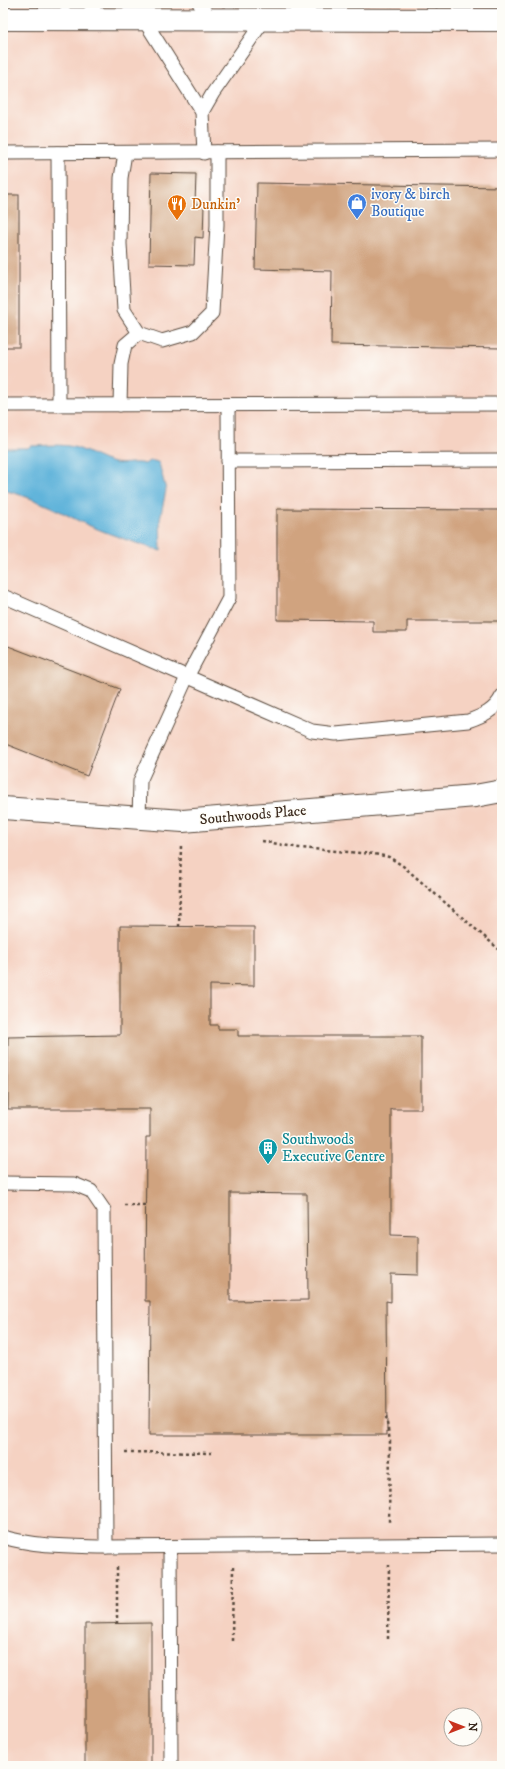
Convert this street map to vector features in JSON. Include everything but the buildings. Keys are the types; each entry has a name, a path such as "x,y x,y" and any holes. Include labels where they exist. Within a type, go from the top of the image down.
{"main road":[{"path":"3,19 91,11 144,20 205,11 264,20 502,20"},
{"name":"Southwoods Place","path":"3,808 139,819 191,820 475,796 502,791"}],"lane":[{"path":"144,20 202,112 204,153"},
{"path":"202,112 213,92 264,20"},
{"path":"3,153 204,153 502,150"},
{"path":"125,153 121,178 120,244 124,310 139,333 162,341 193,332 212,313 218,225 218,152"},
{"path":"58,153 59,405"},
{"path":"120,405 121,364 125,345 139,333"},
{"path":"3,405 502,404"},
{"path":"139,819 140,781 187,677 229,598 228,405"},
{"path":"228,462 502,460"},
{"path":"3,596 312,731 336,734 468,721 485,715 498,704 502,696"},
{"path":"3,1184 74,1184 91,1191 104,1210 106,1547"},
{"path":"3,1537 16,1541 46,1546 106,1547 502,1544"},
{"path":"170,1547 171,1766"}],"path":[{"path":"258,840 299,848 342,850 389,857 403,866 502,952"},
{"path":"174,847 187,847"},
{"path":"179,927 180,855"},
{"path":"121,1452 215,1453"},
{"path":"232,1641 233,1546"}],"shaded area":[{"path":"3,3 502,3 502,1766 3,1766"}],"water":[{"path":"30,446 71,446 114,463 145,464 155,461 159,463 166,490 160,519 161,551 87,525 41,503 3,490 3,448 28,448"}],"place":[{"name":"ivory & birch Boutique","path":"357,220"},
{"name":"Dunkin'","path":"177,221"},
{"name":"Southwoods Executive Centre","path":"268,1165"}]}
